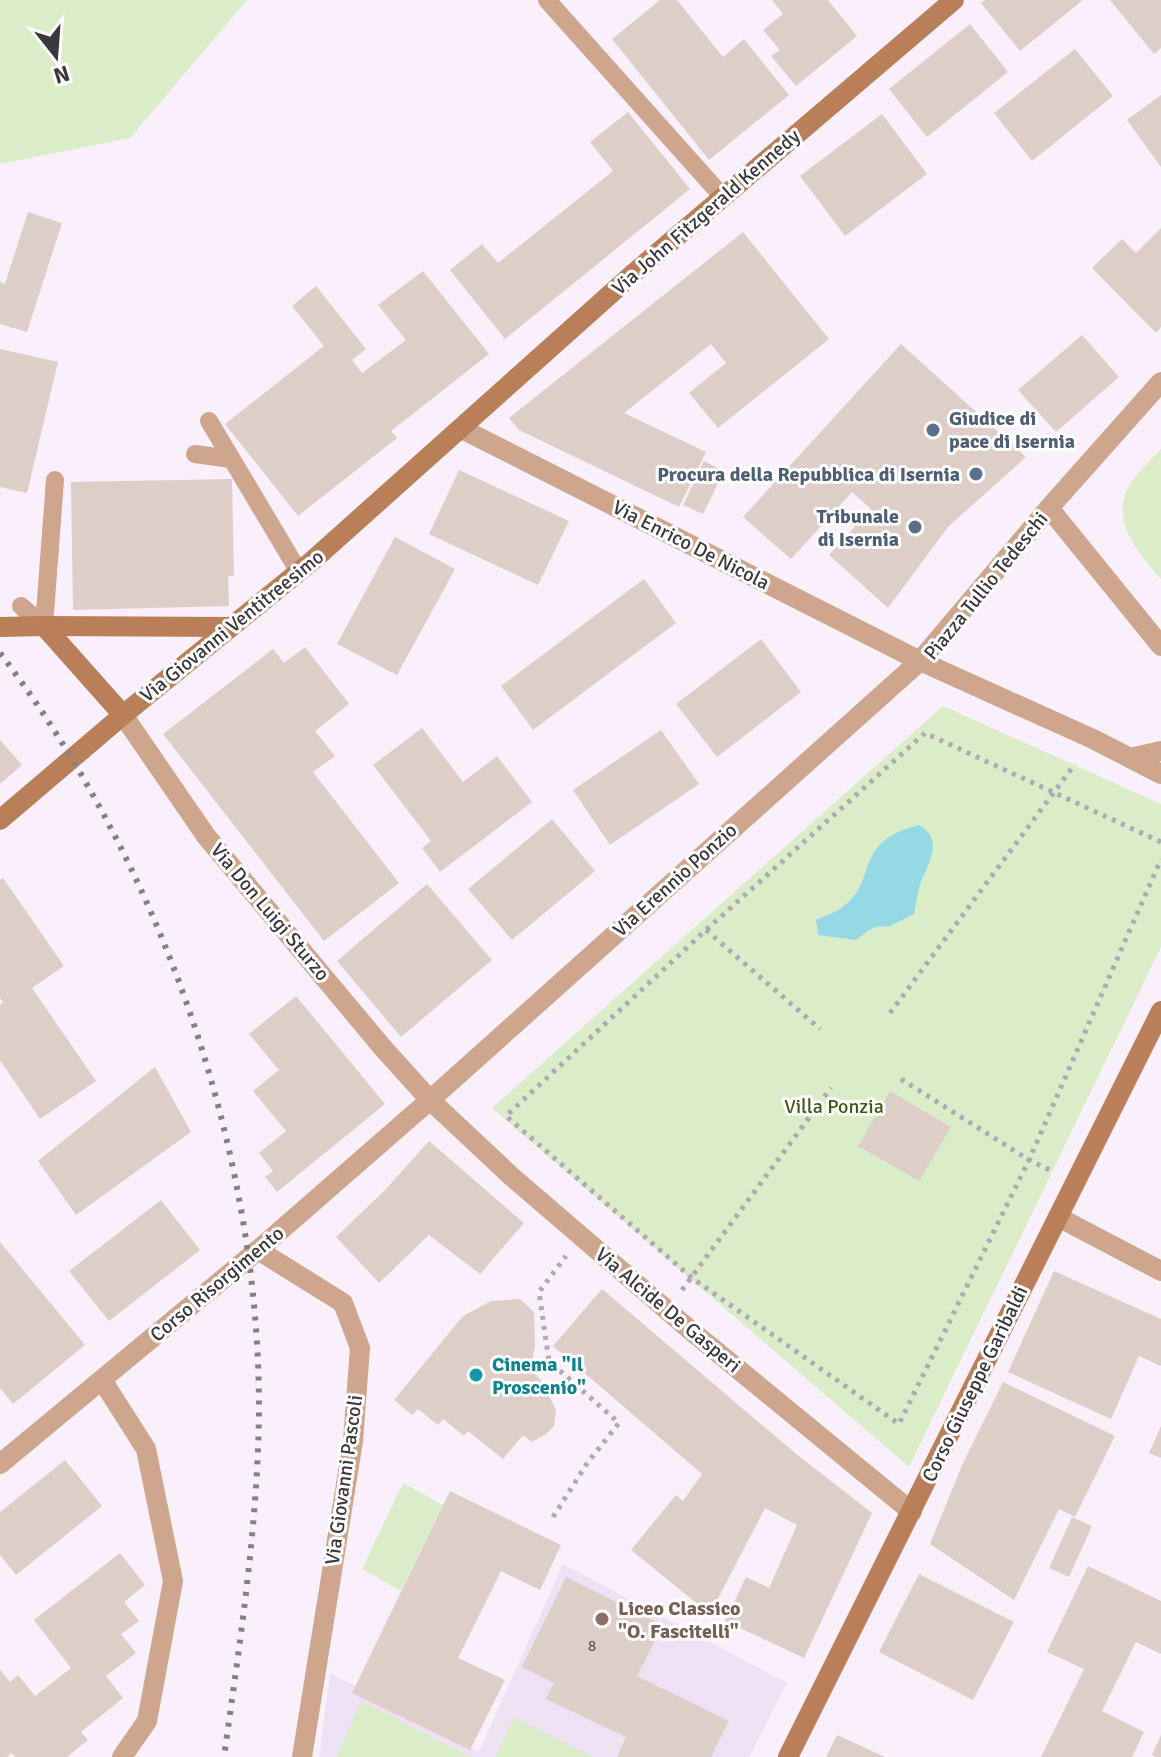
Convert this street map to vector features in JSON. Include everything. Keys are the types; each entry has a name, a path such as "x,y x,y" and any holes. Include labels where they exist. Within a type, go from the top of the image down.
{"street":[{"name":"Via John Fitzgerald Kennedy","path":"462,429 722,196 954,0"},
{"path":"1049,508 1161,382"},
{"name":"Via Giovanni Ventitreesimo","path":"0,820 299,572 462,429"},
{"name":"Via Enrico De Nicola","path":"462,429 920,661"},
{"name":"Piazza Tullio Tedeschi","path":"1160,773 920,661 1049,508 1161,646"},
{"path":"44,626 123,715"},
{"path":"0,627 231,627"},
{"name":"Via Erennio Ponzio","path":"430,1100 920,661"},
{"name":"Via Don Luigi Sturzo","path":"123,715 206,836 430,1100"},
{"path":"1130,758 1161,751"},
{"name":"Corso Giuseppe Garibaldi","path":"788,1757 1161,1011"},
{"name":"Corso Risorgimento","path":"0,1464 258,1250 430,1100"},
{"name":"Via Alcide De Gasperi","path":"430,1100 511,1176 678,1320 912,1512"},
{"path":"1058,1217 1161,1271"},
{"name":"Via Giovanni Pascoli","path":"258,1250 343,1303 360,1348 353,1441 302,1757"},
{"path":"102,1380 146,1449 173,1581 147,1721 122,1757"}],"lane":[{"path":"547,0 722,196"},
{"path":"209,421 299,572"},
{"path":"195,454 231,459"},
{"path":"44,626 55,480"},
{"path":"21,606 44,626"}],"path":[{"path":"1161,842 925,733 506,1116 692,1278 899,1424 1029,1160 1161,859"},
{"path":"890,1013 1075,764"},
{"path":"706,930 820,1029"},
{"path":"901,1079 1029,1160"},
{"path":"692,1278 831,1088"},
{"path":"553,1517 588,1462 619,1423 549,1361 539,1292 556,1270"}],"shaded area":[{"name":"Liceo Classico \"O. Fascitelli\"","path":"563,1564 787,1683 749,1757 319,1757 330,1673 479,1752"}],"green space":[{"path":"0,0 247,0 130,138 0,164"},
{"path":"1161,449 1161,579 1135,547 1124,522 1123,510 1131,483"},
{"name":"Villa Ponzia","path":"943,706 1161,804 1161,947 909,1467 492,1108"},
{"path":"403,1483 443,1505 401,1591 362,1569"},
{"path":"361,1701 471,1757 336,1757"},
{"path":"514,1718 594,1757 495,1757"}],"water":[{"path":"919,825 927,831 933,845 918,890 914,914 888,927 874,928 856,940 818,935 816,920 838,910 855,895 875,851 884,841"}],"building":[{"path":"660,0 677,0 723,57 744,39 789,95 709,160 612,39"},
{"path":"772,0 828,0 857,36 796,86 771,56 780,50 763,30 783,14"},
{"path":"985,0 1083,0 1020,51 981,3"},
{"path":"1110,0 1161,0 1161,48 1154,54"},
{"path":"970,24 1008,72 927,137 889,89"},
{"path":"1075,49 1113,96 1032,161 994,113"},
{"path":"1161,95 1161,167 1127,120"},
{"path":"628,112 690,189 505,339 450,270 482,244 498,263 613,171 590,142"},
{"path":"882,114 927,174 845,236 800,176"},
{"path":"28,212 62,223 27,332 0,324 0,282 5,284"},
{"path":"1161,228 1161,327 1156,333 1092,268 1122,239 1136,253"},
{"path":"743,232 829,339 718,428 689,393 726,363 711,344 624,413 706,452 679,507 519,430 509,418"},
{"path":"423,271 489,354 391,431 397,438 298,516 225,424 324,346 292,306 316,286 366,349 352,360 362,373 406,340 378,305"},
{"path":"1082,335 1119,377 1056,432 1018,390"},
{"path":"901,344 1026,457 948,527 888,608 829,555 871,509 852,492 791,559 743,517"},
{"path":"0,349 58,362 27,493 0,487"},
{"path":"704,461 724,471 703,514 683,505"},
{"path":"459,470 569,521 538,585 429,534"},
{"path":"232,479 234,576 228,576 229,606 73,610 71,482"},
{"path":"395,537 455,569 397,675 337,644"},
{"path":"644,579 676,623 533,730 501,686"},
{"path":"761,639 801,692 717,757 676,704"},
{"path":"305,647 349,704 315,731 335,756 313,772 399,883 324,941 163,734 273,649 284,663"},
{"path":"422,728 463,782 497,756 532,802 440,872 422,848 431,841 373,765"},
{"path":"661,730 699,784 610,845 573,790"},
{"path":"0,740 22,765 0,784"},
{"path":"552,819 595,871 512,940 468,889"},
{"path":"3,878 64,966 32,988 96,1081 40,1119 0,1060 0,1005 3,1002 0,998 0,880"},
{"path":"427,884 492,960 401,1037 337,961"},
{"path":"296,996 385,1104 277,1192 265,1177 273,1171 259,1153 286,1131 253,1091 279,1070 249,1034"},
{"path":"155,1067 191,1132 76,1215 38,1161"},
{"path":"890,1091 951,1127 919,1181 858,1146"},
{"path":"429,1141 524,1223 480,1274 429,1235 379,1283 336,1237 385,1190"},
{"path":"161,1200 200,1250 109,1321 69,1271"},
{"path":"0,1242 85,1345 13,1404 0,1388"},
{"path":"1054,1271 1161,1319 1161,1366 1139,1356 1111,1419 1008,1372"},
{"path":"602,1289 795,1453 872,1513 804,1658 725,1621 746,1577 769,1588 797,1525 765,1508 710,1614 631,1550 676,1495 683,1501 702,1474 553,1346"},
{"name":"Cinema \"Il Proscenio\"","path":"520,1299 534,1312 535,1346 531,1368 556,1410 554,1426 546,1434 532,1442 523,1435 503,1459 468,1431 464,1436 443,1419 438,1425 418,1409 412,1415 394,1400 463,1316 491,1301"},
{"path":"1003,1382 1115,1436 1075,1517 1059,1509 1014,1600 930,1544 963,1463"},
{"path":"1161,1426 1161,1458 1149,1453"},
{"path":"65,1460 102,1506 16,1575 0,1555 0,1512"},
{"path":"450,1491 561,1545 540,1590 501,1571 458,1658 505,1680 470,1750 352,1693"},
{"path":"1072,1517 1092,1526 1069,1577 1049,1568"},
{"path":"120,1553 145,1585 124,1602 139,1621 121,1634 136,1653 106,1676 123,1698 81,1732 88,1740 67,1757 15,1757 12,1753 0,1757 0,1670 10,1682 18,1675 35,1696 71,1668 34,1620"},
{"path":"1088,1566 1161,1601 1161,1654 1136,1642 1102,1711 1144,1732 1132,1757 1041,1757 1084,1669 1047,1652"},
{"path":"919,1574 1014,1622 973,1700 879,1652"},
{"path":"566,1577 663,1625 637,1676 729,1721 711,1757 617,1757 626,1737 546,1699 554,1683 522,1667"},
{"path":"837,1735 885,1757 826,1757"},
{"path":"1161,1735 1161,1757 1156,1757 1152,1755"}],"railway":[{"path":"0,653 57,734 108,822 152,914 189,1010 219,1109 241,1209 254,1309 258,1452 247,1583 224,1757"}],"place":[{"name":"Giudice di pace di Isernia","path":"933,430"},
{"name":"Procura della Repubblica di Isernia","path":"976,474"},
{"name":"Tribunale di Isernia","path":"915,527"},
{"name":"Cinema \"Il Proscenio\"","path":"476,1375"},
{"name":"Liceo Classico \"O. Fascitelli\"","path":"602,1619"}]}
